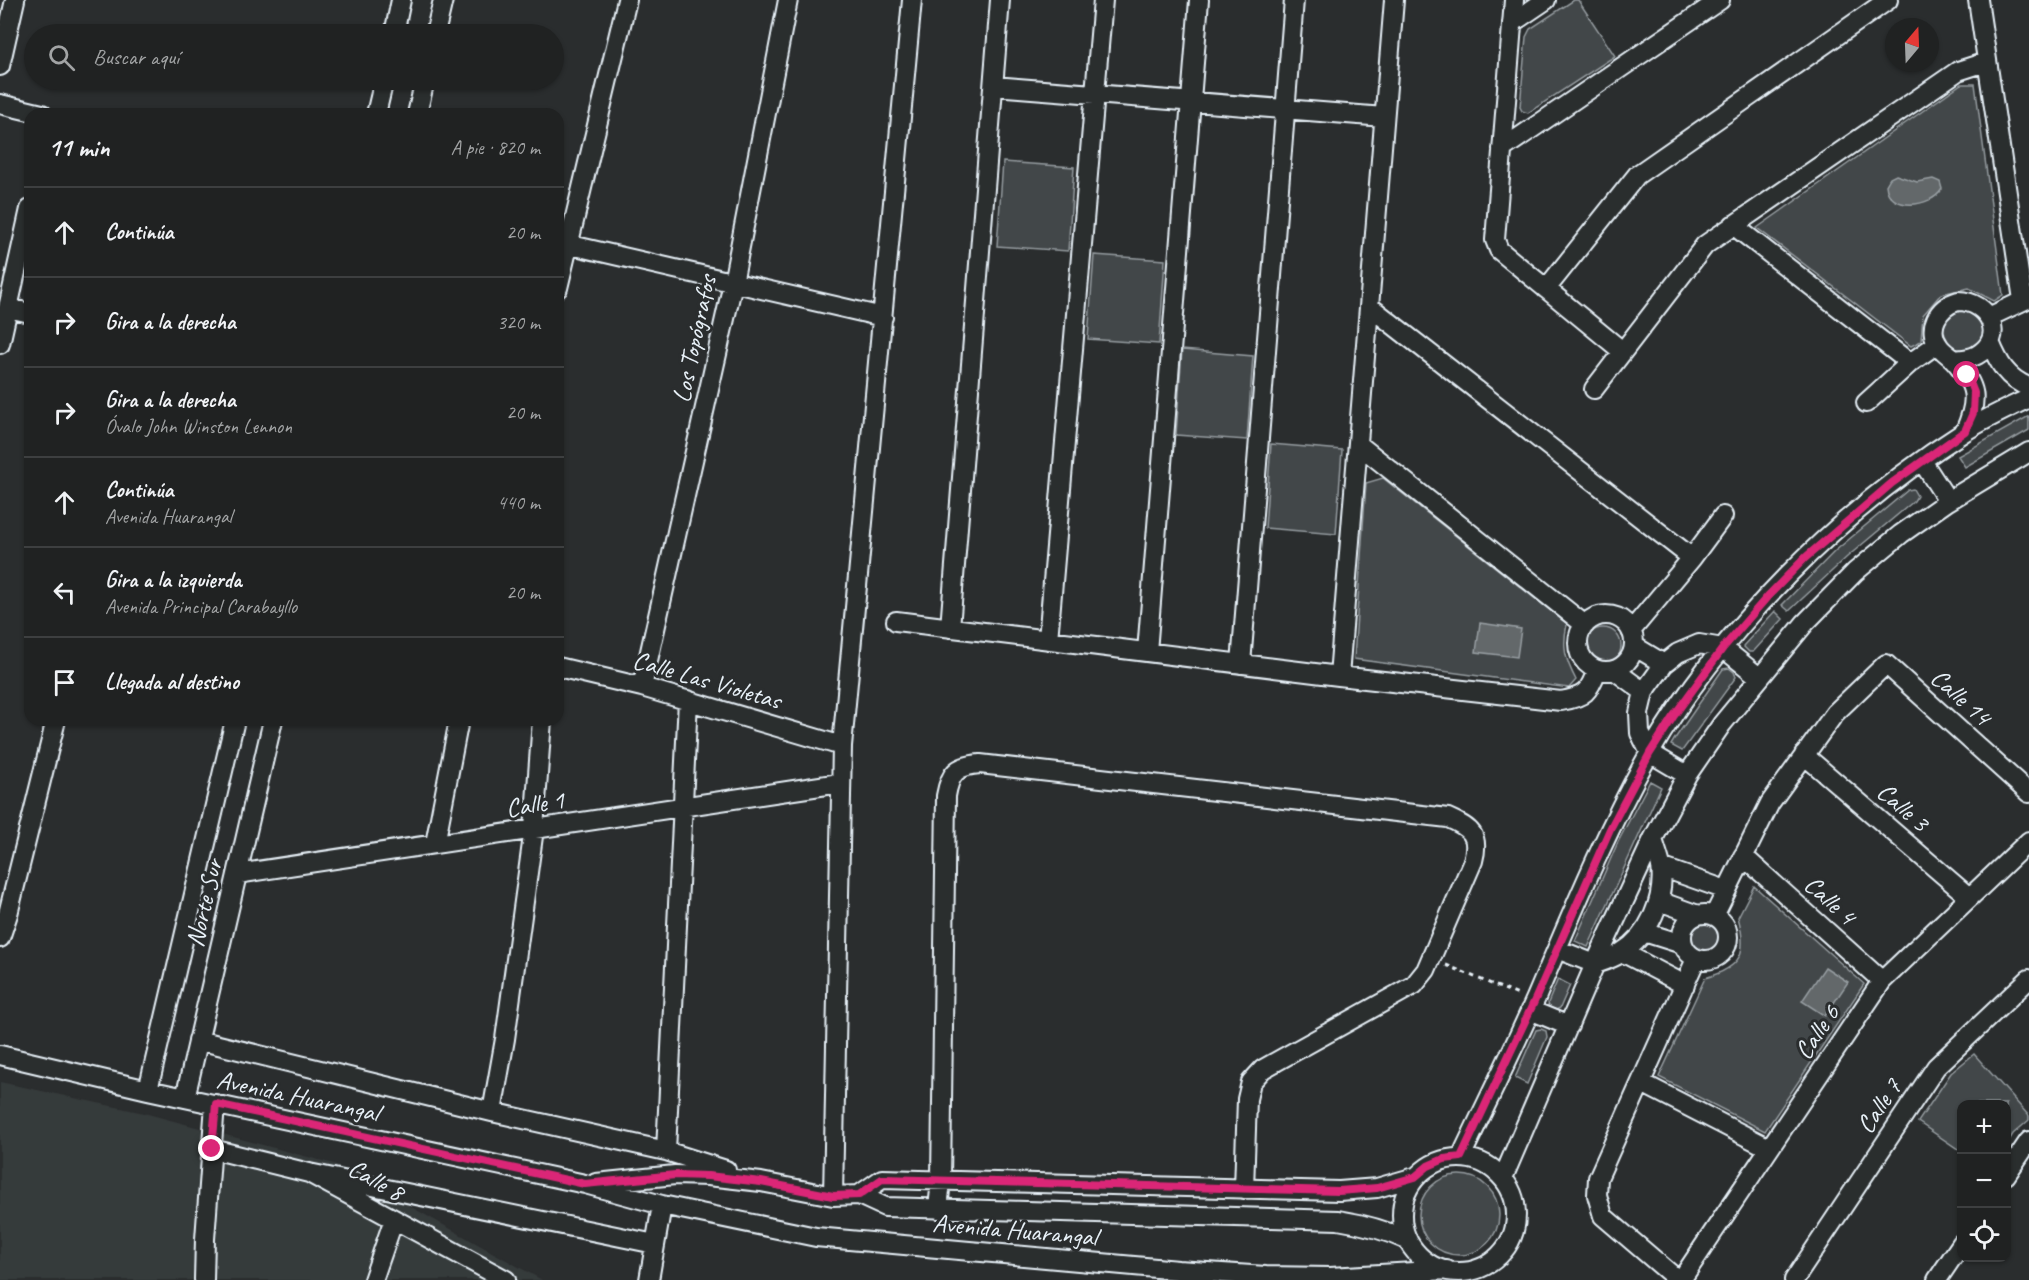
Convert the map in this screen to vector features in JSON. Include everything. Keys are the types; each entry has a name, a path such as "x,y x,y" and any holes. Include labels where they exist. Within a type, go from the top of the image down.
{"street":[{"path":"0,66 15,0"},
{"path":"396,24 401,0"},
{"path":"437,24 443,0"},
{"path":"564,239 627,0"},
{"name":"Los Topógrafos","path":"642,687 733,283 788,0"},
{"path":"833,1196 842,746 912,0"},
{"path":"950,628 1000,0"},
{"path":"1048,640 1103,0"},
{"path":"1147,652 1199,0"},
{"path":"1241,664 1294,0"},
{"path":"1339,676 1394,0"},
{"path":"1514,0 1495,240 1499,250 1622,351"},
{"path":"1512,23 1546,0"},
{"path":"1502,149 1720,0"},
{"path":"1546,289 1637,175 1888,0"},
{"path":"1978,0 1986,62 2026,299 1989,317"},
{"path":"1594,389 1705,245 1958,71 1986,62"},
{"path":"993,86 1384,117"},
{"path":"377,108 382,90"},
{"path":"418,108 423,90"},
{"path":"0,104 24,110"},
{"path":"1733,225 1910,363"},
{"path":"0,344 24,236"},
{"path":"564,243 883,317"},
{"path":"1965,431 1973,413 1974,393 1967,375 1938,344 1934,336 1936,317 1949,304 1967,301 1984,310 1992,325 1990,342 2002,368 2029,387"},
{"path":"1369,306 1692,558"},
{"path":"8,308 24,312"},
{"path":"1954,360 1975,356 1990,342"},
{"path":"1866,403 1910,363 1938,344"},
{"path":"1461,1157 1532,1006 1610,829 1650,753 1723,648 1805,558 1858,510 1965,431 2029,398"},
{"path":"1358,444 1585,625"},
{"path":"1503,1178 1595,964 1653,838 1687,775 1722,724 1805,623 1855,572 1900,534 1948,501 2029,452"},
{"path":"1922,461 1948,501"},
{"path":"896,621 1562,701 1582,696 1606,670 1628,662 1633,639 1723,516"},
{"path":"1644,692 1606,670 1589,666 1582,659 1578,642 1585,625 1596,617 1610,615 1622,620 1633,639 1664,664"},
{"path":"1687,775 1650,753 1640,733 1639,713 1644,692 1664,664 1678,653 1699,644 1723,648 1759,677"},
{"name":"Calle 14","path":"1804,755 1834,713 1886,664 2029,793"},
{"name":"Calle Las Violetas","path":"564,668 642,687 842,746"},
{"path":"666,1151 688,700"},
{"path":"0,938 55,726"},
{"name":"Norte Sur","path":"148,1090 234,726"},
{"name":"Norte Sur","path":"185,1098 272,726"},
{"path":"435,844 458,726"},
{"path":"492,1112 506,1039 534,830 542,726"},
{"path":"1659,901 1706,916 1725,926 1728,939 1718,957 1704,961 1690,956 1682,944 1681,935 1684,926 1690,920 1706,916 1726,891 1770,804 1804,755"},
{"name":"Calle 3","path":"1804,755 1969,897"},
{"path":"939,1209 946,796 955,772 966,765 980,764 1448,818 1464,825 1474,835 1476,847 1473,861 1426,970 1414,985 1263,1069 1251,1083 1247,1099 1244,1189"},
{"name":"Calle 1","path":"237,874 840,783"},
{"path":"1557,949 1595,964 1622,952 1644,932 1659,901 1661,867 1653,838"},
{"name":"Calle 6","path":"1679,1280 1882,981 2029,841"},
{"name":"Calle 4","path":"1743,856 1882,981"},
{"path":"1661,867 1726,891"},
{"path":"1644,932 1682,944"},
{"path":"1622,952 1685,985"},
{"path":"1679,1280 1603,1216 1597,1195 1598,1178 1696,959"},
{"name":"Calle 7","path":"1794,1280 1936,1067 2029,979"},
{"path":"1532,1006 1569,1026"},
{"path":"198,1040 492,1112 666,1151 761,1182"},
{"name":"Avenida Huarangal","path":"0,1054 148,1090 585,1184 662,1205 816,1237 1266,1276 1454,1274"},
{"path":"1642,1083 1769,1148"},
{"path":"204,1280 216,1104"},
{"path":"2011,1169 2029,1141"},
{"name":"Calle 8","path":"212,1149 309,1173 506,1280"},
{"path":"1461,1157 1477,1160 1492,1167 1503,1178 1516,1205 1516,1220 1513,1235 1506,1248 1495,1259 1483,1267 1454,1274 1431,1264 1418,1254 1407,1240 1402,1224 1402,1208 1406,1191 1415,1177 1428,1166 1444,1159 1461,1157"},
{"path":"309,1173 655,1244"},
{"name":"Avenida Huarangal","path":"585,1184 675,1175 708,1176 761,1182 833,1196 859,1195 885,1207 1338,1220 1372,1226 1407,1240"},
{"name":"Avenida Huarangal","path":"859,1195 882,1179 1348,1190 1377,1188 1415,1177"},
{"path":"649,1280 662,1205"},
{"path":"373,1280 394,1219"},
{"path":"1937,1280 1957,1250"}],"path":[{"path":"1431,959 1532,1006"}],"shaded area":[{"path":"1574,0 1578,0 1615,56 1528,113 1522,111 1520,107 1526,37 1530,29"},
{"path":"1961,84 1975,84 2003,295 1994,301 1969,288 1941,294 1923,315 1921,341 1911,346 1757,228"},
{"path":"1003,162 1074,167 1068,251 997,246"},
{"path":"1896,175 1917,182 1933,179 1940,182 1942,189 1929,200 1911,204 1902,203 1894,200 1886,185 1890,178"},
{"path":"1094,255 1165,260 1159,344 1088,339"},
{"path":"1963,310 1971,311 1977,316 1982,322 1982,338 1977,344 1971,349 1963,350 1955,349 1949,344 1944,338 1943,330 1944,322 1949,316 1955,311"},
{"path":"1182,350 1253,356 1247,440 1176,435"},
{"path":"2029,416 2029,430 1965,467 1958,456"},
{"path":"1271,444 1342,450 1336,534 1265,528"},
{"path":"1383,478 1567,624 1566,653 1576,680 1569,688 1354,659 1366,483"},
{"path":"1913,489 1917,496 1914,501 1847,557 1789,611 1782,605 1835,551 1908,490"},
{"path":"1775,611 1783,619 1753,652 1749,652 1743,646"},
{"path":"1480,623 1521,629 1517,657 1476,652"},
{"path":"1603,628 1616,633 1621,646 1616,659 1603,664 1590,659 1585,646 1590,633"},
{"path":"1729,668 1736,677 1682,751 1671,745 1723,669"},
{"path":"1650,781 1661,787 1588,947 1575,941 1618,842"},
{"path":"1754,886 1864,984 1765,1131 1659,1077 1705,978 1727,969 1739,957 1742,940 1738,917"},
{"path":"1706,920 1719,925 1724,938 1719,951 1706,956 1693,951 1688,938 1693,925"},
{"path":"1825,967 1848,982 1825,1016 1802,1001"},
{"path":"1558,979 1570,985 1560,1008 1556,1010 1549,1007 1548,1003"},
{"path":"1536,1030 1546,1031 1547,1037 1527,1084 1515,1078"},
{"path":"1974,1054 2029,1116 2029,1120 2011,1137 2011,1100 1957,1100 1957,1148 1918,1122 1951,1073"},
{"path":"0,1082 144,1113 334,1164 542,1280 0,1280"},
{"path":"1459,1175 1474,1178 1487,1187 1496,1200 1499,1215 1496,1230 1487,1243 1474,1252 1459,1255 1444,1252 1431,1243 1422,1230 1419,1215 1422,1200 1431,1187 1444,1178"}],"route":[{"path":"212,1149 216,1104 585,1184 675,1175 708,1176 761,1182 833,1196 859,1195 882,1179 1339,1191 1377,1188 1415,1177 1428,1166 1444,1159 1461,1157 1534,1002 1610,829 1650,753 1673,717 1723,648 1805,558 1892,483 1965,431 1973,413 1974,393 1967,375"}]}
